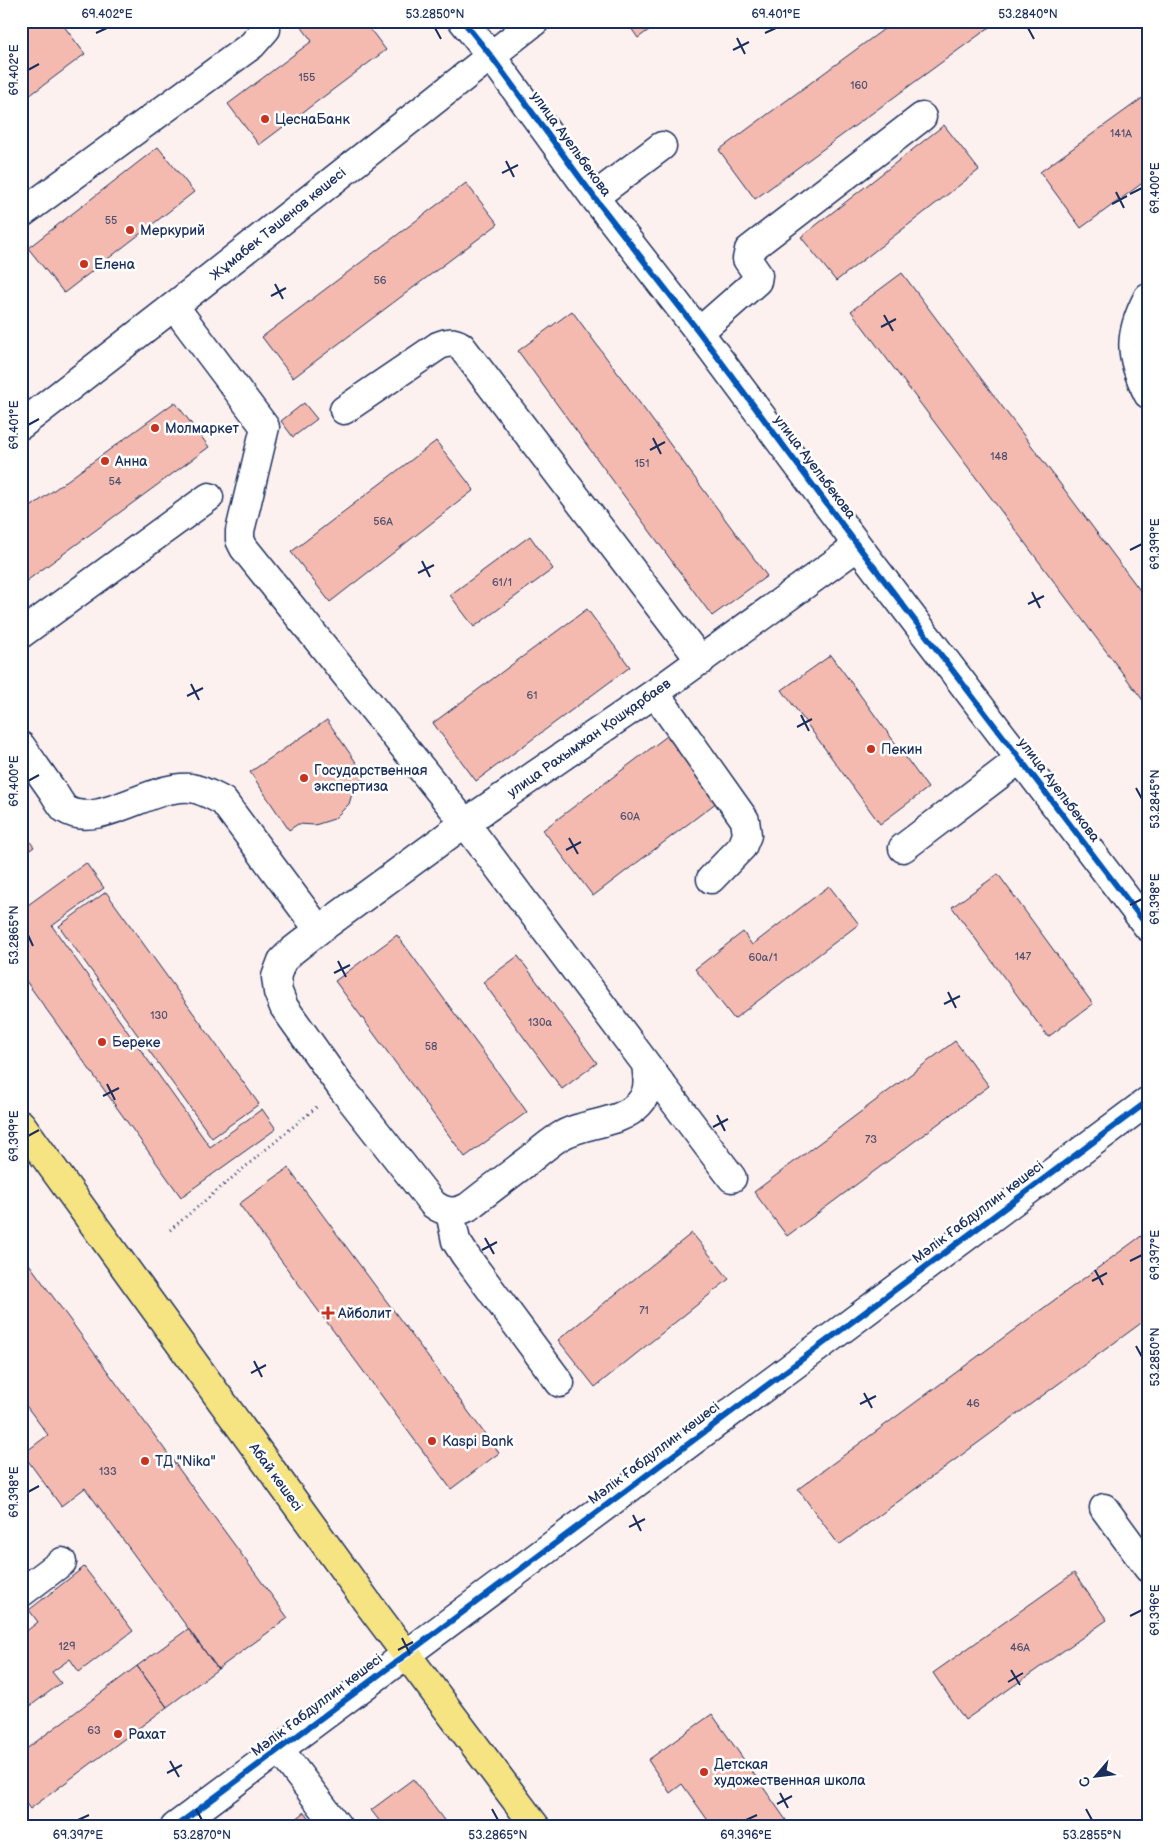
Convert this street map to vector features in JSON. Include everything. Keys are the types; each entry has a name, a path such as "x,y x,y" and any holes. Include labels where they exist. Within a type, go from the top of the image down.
{"main road":[{"name":"Абай көшесі","path":"21,1124 406,1653 536,1827"}],"street":[{"path":"21,214 252,45 266,29 265,21"},
{"name":"улица Ауельбекова","path":"462,21 491,56 858,546 1148,927"},
{"name":"Жұмабек Тәшенов көшесі","path":"21,425 534,21"},
{"path":"699,332 757,281 758,275 748,259 749,250 922,117"},
{"path":"594,196 662,146"},
{"path":"1148,297 1135,324 1133,338 1134,356 1148,394"},
{"path":"174,306 266,428 240,531 240,540 244,548 465,824 732,1178"},
{"path":"344,410 438,346 447,342 461,346 701,661"},
{"path":"21,634 209,497"},
{"name":"улица Рахымжан Қошқарбаев","path":"450,1212 441,1210 433,1204 341,1087 284,1007 278,992 276,977 282,961 319,930 465,824 701,661 858,546"},
{"path":"655,693 745,820 747,835 742,847 711,879"},
{"path":"21,746 64,808 77,814 93,814 112,810 154,793 174,789 191,788 206,792 223,801 319,930"},
{"path":"903,848 1020,759"},
{"path":"560,1383 465,1255 456,1241 450,1212 460,1211 468,1207 560,1136 619,1118 632,1110 641,1102 649,1084 646,1064"},
{"name":"Мәлік Ғабдуллин көшесі","path":"175,1827 1148,1101"},
{"path":"1104,1508 1148,1568"},
{"path":"21,1593 62,1562"},
{"path":"279,1749 338,1827"}],"path":[{"path":"170,1230 341,1087"}],"building":[{"path":"21,21 60,21 85,54 29,96 21,85"},
{"path":"297,21 364,21 386,50 259,145 228,104 312,41"},
{"path":"626,21 661,21 638,38"},
{"path":"895,21 998,21 755,199 719,150"},
{"path":"1148,94 1148,179 1081,228 1040,172"},
{"path":"944,125 979,170 836,281 801,237"},
{"path":"158,147 194,192 64,293 28,248"},
{"path":"466,183 498,224 293,378 262,337"},
{"path":"902,273 1148,601 1148,707 851,311"},
{"path":"572,311 767,576 712,616 518,351"},
{"path":"175,402 209,447 21,585 21,514"},
{"path":"304,403 317,419 293,437 281,421"},
{"path":"436,441 474,490 330,602 291,552"},
{"path":"530,536 553,569 474,627 450,595"},
{"path":"587,609 630,667 476,781 433,723"},
{"path":"831,655 928,788 880,824 782,690"},
{"path":"327,720 366,777 355,784 349,804 334,819 315,825 298,824 289,830 250,772"},
{"path":"667,736 717,802 593,896 543,830"},
{"path":"21,830 34,847 21,856"},
{"name":"Береке","path":"86,863 104,888 52,926 210,1147 262,1109 276,1129 181,1197 21,974 21,910"},
{"path":"998,874 1093,1004 1048,1037 952,907"},
{"path":"829,886 859,924 734,1019 695,969 743,932 752,945"},
{"path":"106,892 259,1104 212,1138 59,926"},
{"path":"397,935 527,1112 465,1157 335,981"},
{"path":"518,956 597,1063 562,1089 483,982"},
{"path":"955,1041 989,1086 787,1236 754,1192"},
{"path":"288,1168 499,1453 451,1489 239,1204"},
{"path":"1148,1231 1148,1318 839,1545 798,1489"},
{"path":"692,1233 729,1279 595,1387 558,1340"},
{"path":"21,1253 288,1618 218,1669 85,1488 61,1506 23,1454 48,1435 21,1399"},
{"path":"84,1567 133,1631 79,1672 70,1659 52,1672 61,1683 21,1713 21,1629 24,1633 38,1622 29,1610"},
{"path":"1074,1573 1107,1620 965,1720 933,1673"},
{"path":"188,1629 218,1669 167,1707 137,1666"},
{"path":"137,1666 167,1707 30,1809 21,1797 21,1753"},
{"name":"Детская художественная школа","path":"712,1714 788,1823 782,1827 710,1827 712,1826 682,1784 670,1793 648,1760"},
{"path":"413,1779 449,1827 384,1827 371,1810"},
{"path":"305,1812 316,1827 286,1827"}],"cycle path":[{"path":"463,21 491,56 594,197 699,332 858,546 1148,927"},
{"path":"175,1827 1148,1101"}],"place":[{"name":"ЦеснаБанк","path":"265,119"},
{"name":"Меркурий","path":"130,230"},
{"name":"Елена","path":"84,264"},
{"name":"Молмаркет","path":"155,428"},
{"name":"Анна","path":"105,461"},
{"name":"Пекин","path":"871,749"},
{"name":"Государственная экспертиза","path":"304,778"},
{"name":"Береке","path":"102,1042"},
{"name":"Айболит","path":"328,1313"},
{"name":"Kaspi Bank","path":"432,1441"},
{"name":"ТД \"Nika\"","path":"145,1461"},
{"name":"Рахат","path":"118,1734"},
{"name":"Детская художественная школа","path":"704,1772"}]}
